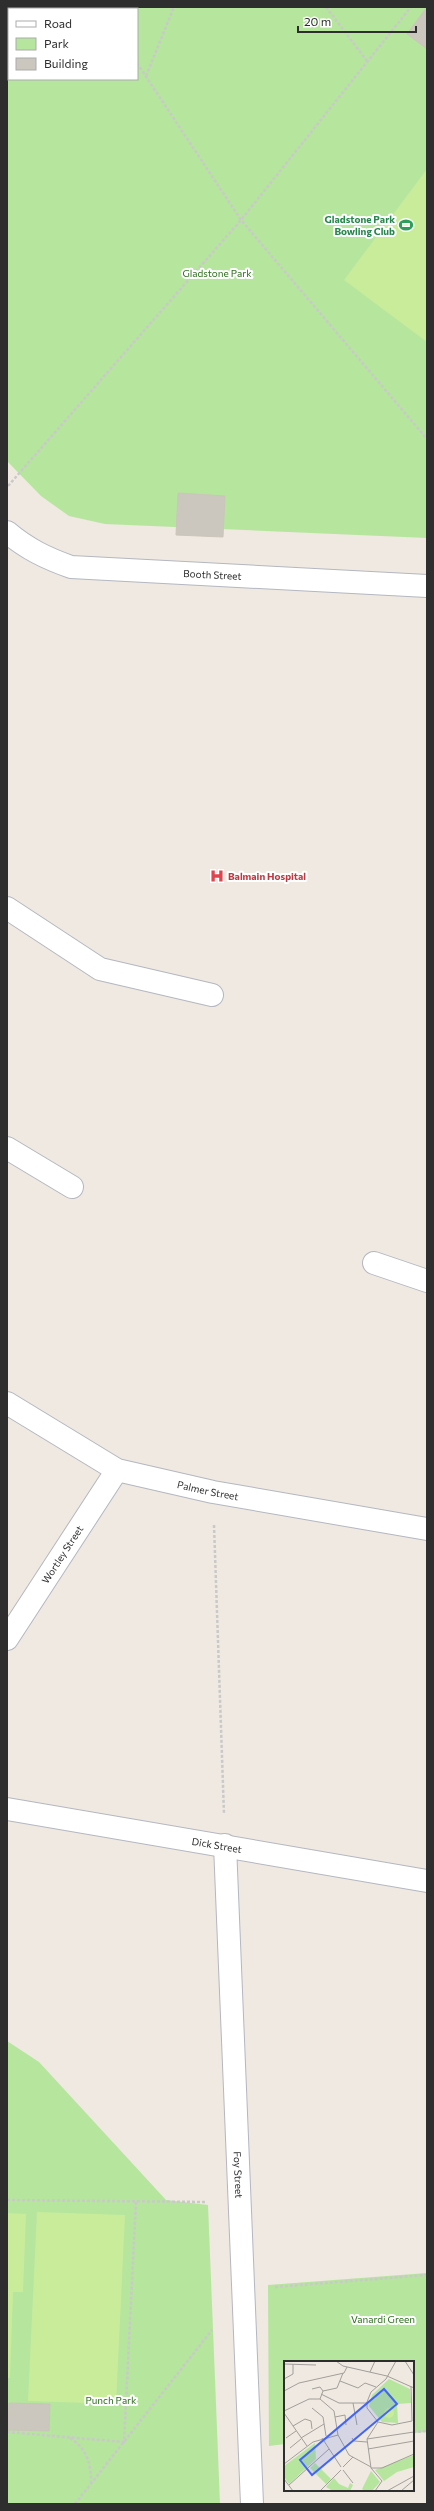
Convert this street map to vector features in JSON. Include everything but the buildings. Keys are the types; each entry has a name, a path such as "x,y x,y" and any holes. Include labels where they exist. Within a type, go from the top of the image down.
{"street":[{"name":"Booth Street","path":"7,532 27,548 48,559 71,567 91,570 427,586"},
{"path":"7,908 100,969 212,996"},
{"path":"7,1148 72,1187"},
{"path":"374,1263 427,1281"},
{"name":"Palmer Street","path":"7,1403 117,1470 213,1492 427,1529"},
{"name":"Wortley Street","path":"7,1639 117,1470"},
{"name":"Dick Street","path":"7,1809 225,1845 427,1881"},
{"name":"Foy Street","path":"225,1845 252,2504"}],"path":[{"path":"146,77 174,7"},
{"path":"326,7 367,62"},
{"path":"8,486 241,220 411,7"},
{"path":"138,65 241,220 427,439"},
{"path":"213,1492 225,1845"},
{"path":"7,2200 239,2203"},
{"path":"124,2442 136,2201"},
{"path":"75,2504 243,2290 427,2275"},
{"path":"414,2432 427,2431"},
{"path":"7,2432 124,2442"},
{"path":"70,2437 80,2445 87,2455 91,2468 91,2484"}],"green space":[{"name":"Gladstone Park","path":"7,7 427,7 427,538 105,524 69,516 41,496 7,461"},
{"name":"Gladstone Park Bowling Club","path":"427,169 427,342 344,280"},
{"name":"Punch Park","path":"7,2041 39,2062 166,2200 208,2205 220,2504 7,2504"},
{"path":"37,2212 125,2215 116,2404 28,2401"},
{"path":"7,2213 26,2214 23,2292 13,2292 10,2378 7,2378"},
{"name":"Vanardi Green","path":"427,2273 427,2432 414,2433 414,2361 284,2361 284,2444 269,2446 268,2285"}],"place":[{"name":"Gladstone Park Bowling Club","path":"406,225"},
{"name":"Balmain Hospital","path":"217,876"}]}
